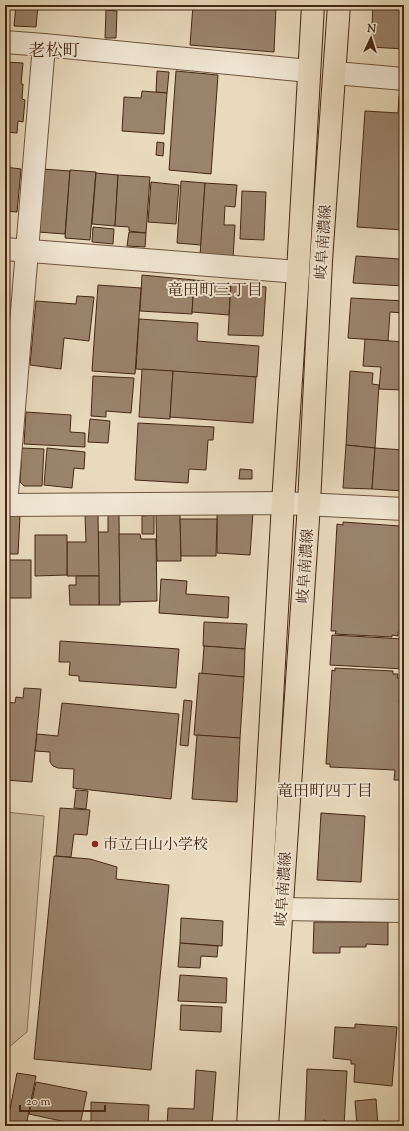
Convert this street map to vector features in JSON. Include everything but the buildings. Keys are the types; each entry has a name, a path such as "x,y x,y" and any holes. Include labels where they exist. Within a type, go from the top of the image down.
{"main road":[{"name":"岐阜南濃線","path":"248,1126 313,5"},
{"name":"岐阜南濃線","path":"267,1126 309,504 321,261 339,5"}],"street":[{"path":"5,42 44,44 309,71"},
{"path":"44,44 5,506 283,503 404,509"},
{"path":"335,73 404,79"},
{"path":"5,249 298,272"},
{"path":"281,909 404,911"}],"shaded area":[{"path":"5,812 44,816 27,1032 9,1047 5,1046"}],"place":[{"name":"市立白山小学校","path":"95,844"}],"district":[{"name":"老松町","path":"54,50"},
{"name":"竜田町三丁目","path":"215,289"},
{"name":"竜田町四丁目","path":"325,790"}]}
